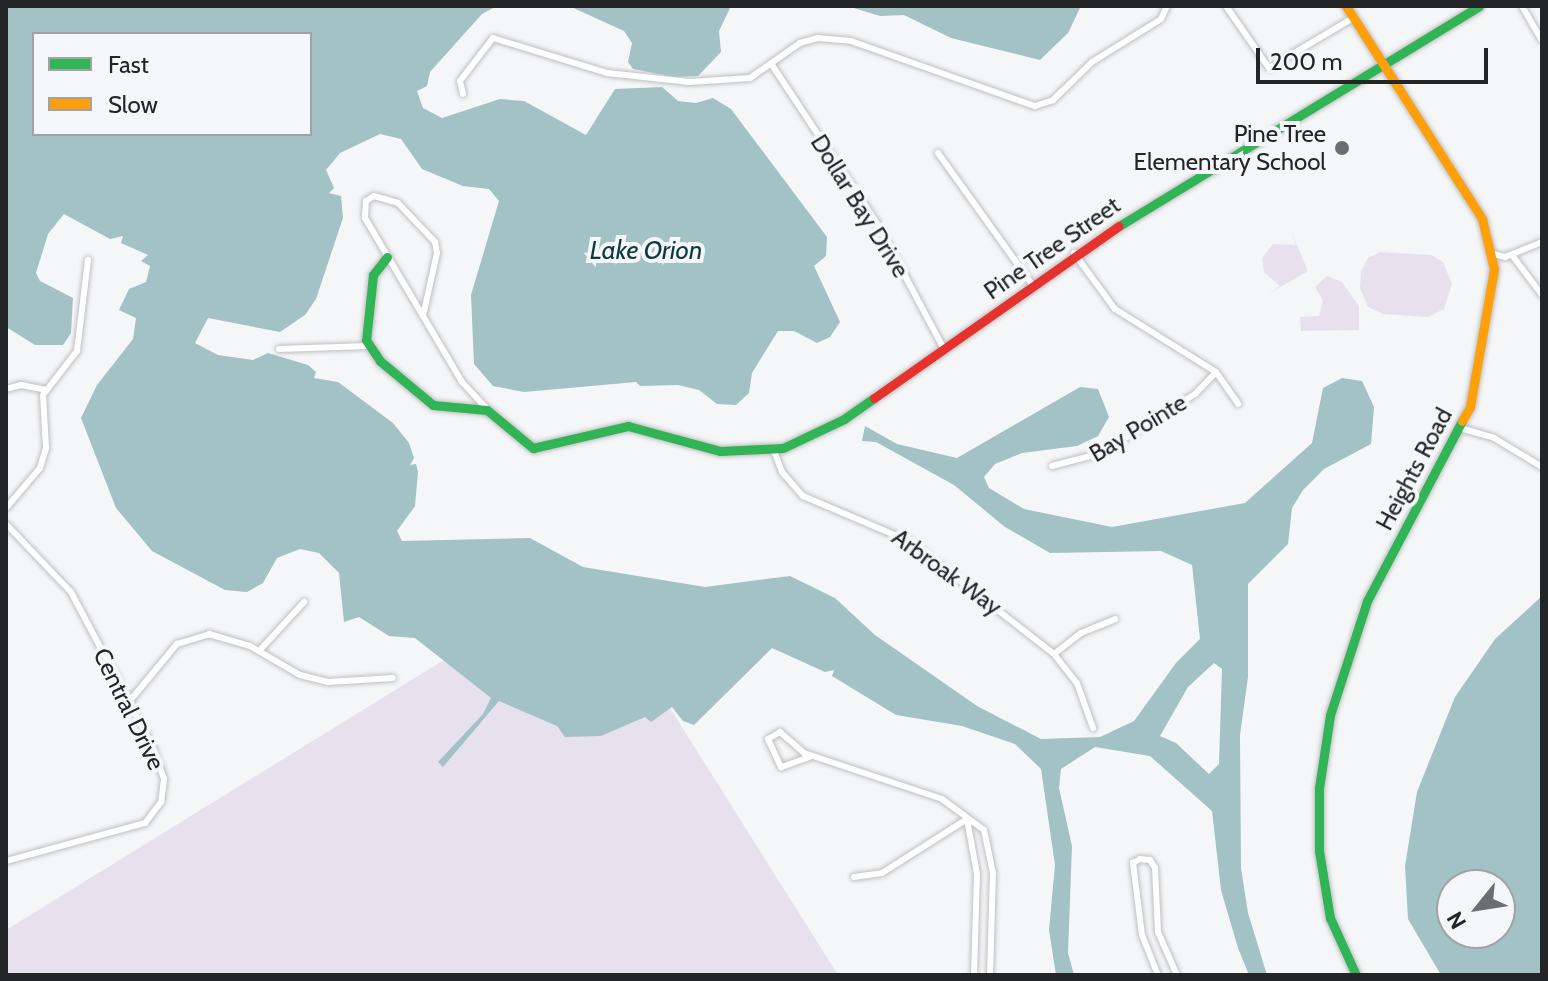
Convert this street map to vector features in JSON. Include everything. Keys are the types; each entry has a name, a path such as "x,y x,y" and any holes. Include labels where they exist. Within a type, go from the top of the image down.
{"street":[{"path":"463,94 461,78 493,38 577,66 653,79 735,81 772,65 800,43 835,38 1035,106 1053,100 1092,62 1161,19 1167,6"},
{"path":"1226,6 1269,68 1279,66 1353,18"},
{"name":"Heights Road","path":"1346,6 1482,219 1493,254 1480,358 1460,428 1367,601 1330,715 1319,788 1319,851 1330,918 1356,975"},
{"name":"Pine Tree Street","path":"774,451 844,419 1074,253 1479,6"},
{"path":"1522,6 1542,40"},
{"name":"Dollar Bay Drive","path":"772,65 878,225 944,349"},
{"path":"938,153 1031,283"},
{"path":"423,316 437,253 435,242 398,203 374,196 366,201 365,218 462,382 487,410 533,448 566,444 598,429 628,426 720,451 774,451"},
{"path":"1493,254 1512,255 1542,242"},
{"path":"1074,253 1115,309 1216,372 1238,404"},
{"path":"1512,255 1542,295"},
{"path":"368,346 370,288 387,257"},
{"path":"6,508 40,468 46,390 77,351 88,260"},
{"path":"279,349 368,346 433,405 487,410"},
{"name":"Bay Pointe","path":"1052,466 1102,453 1195,394 1216,372"},
{"path":"6,389 21,385 46,390"},
{"path":"1460,428 1494,438 1542,467"},
{"name":"Arbroak Way","path":"774,451 782,472 803,496 909,541 1054,654 1077,683 1093,728"},
{"name":"Central Drive","path":"6,524 71,592 161,766 161,802 155,816 125,833 6,861"},
{"path":"259,651 304,602"},
{"path":"1054,654 1081,633 1115,619"},
{"path":"128,703 163,658 192,636 229,637 300,675 328,682 393,678"},
{"path":"812,756 781,767 768,748 768,739 784,734 812,756 942,799 984,830 992,849 990,975"},
{"path":"854,877 882,873 967,819"},
{"path":"967,819 977,874 974,975"},
{"path":"1158,975 1142,935 1133,863 1140,859 1150,860 1155,868 1154,894 1163,949 1177,975"},
{"path":"1138,895 1154,894"}],"shaded area":[{"path":"1291,231 1308,271 1267,295 1280,286 1264,272 1262,258 1273,244 1296,245"},
{"path":"1380,252 1431,255 1443,262 1452,284 1444,309 1428,317 1383,314 1368,307 1360,288 1361,271 1368,258"},
{"path":"1327,276 1342,282 1359,306 1359,330 1301,331 1300,317 1319,316 1323,301 1315,287"},
{"path":"585,573 838,975 6,975 6,930"}],"water":[{"name":"Lake Orion","path":"6,6 497,6 482,14 430,72 427,86 417,91 423,108 442,118 500,99 524,101 586,135 615,89 662,87 678,101 696,103 713,98 731,109 827,237 826,256 814,266 840,322 830,337 817,343 794,331 778,331 752,373 749,393 736,405 717,404 699,390 678,385 640,386 636,382 524,392 493,386 474,364 471,295 499,201 489,189 463,186 422,169 401,139 380,134 340,153 326,170 334,188 329,193 341,196 343,218 316,299 305,315 280,332 208,318 195,343 218,355 253,360 268,353 308,365 316,372 314,378 338,382 393,423 409,443 414,458 410,465 416,464 418,472 415,506 397,531 402,541 530,538 583,567 705,587 790,576 835,598 875,635 977,706 1041,739 1100,737 1134,721 1176,663 1200,639 1192,565 1161,551 1050,553 1005,527 954,485 876,442 862,441 865,426 897,444 957,458 1080,387 1098,389 1109,417 1098,436 1077,446 1022,453 995,464 984,477 989,488 1024,509 1112,527 1245,503 1312,443 1323,388 1342,378 1362,381 1374,407 1371,444 1324,469 1303,490 1292,508 1288,544 1248,584 1248,677 1240,735 1241,868 1248,913 1267,975 1249,975 1238,948 1221,890 1212,811 1150,756 1095,747 1061,769 1059,788 1072,846 1068,953 1074,975 1056,975 1049,930 1055,865 1041,769 1015,744 962,726 896,715 832,676 834,670 825,672 772,648 694,725 683,721 672,707 651,722 645,717 601,736 565,737 557,726 499,701 443,767 438,762 483,714 491,698 415,638 389,636 359,617 344,622 339,573 319,553 300,549 277,558 263,583 247,592 225,590 152,551 116,508 81,418 97,385 133,339 136,318 119,310 129,289 146,282 150,266 141,261 148,255 121,243 123,236 110,239 64,214 48,234 36,273 40,281 73,298 71,333 63,345 35,345 6,327","holes":["1214,663 1222,669 1219,764 1209,774 1176,743 1160,736 1188,687"]},
{"path":"569,6 731,6 719,31 721,52 698,76 673,77 633,69 628,62 632,43 624,31"},
{"path":"847,6 1081,6 1068,33 1040,60 951,38 904,15 880,16"},
{"path":"1542,596 1542,975 1441,975 1408,919 1405,866 1417,792 1455,697 1495,639"}],"traffic: fast":[{"path":"1119,226 1479,6"},
{"path":"387,257 373,275 366,340 380,361 433,405 487,410 533,448 628,426 720,451 783,448 844,419 874,398"},
{"path":"1356,975 1330,918 1319,851 1319,788 1330,715 1367,601 1462,421"}],"traffic: slow":[{"path":"1346,6 1482,219 1494,269 1470,407 1462,421"}],"traffic: jam":[{"path":"874,398 1119,226"}],"place":[{"name":"Pine Tree Elementary School","path":"1342,148"}]}
